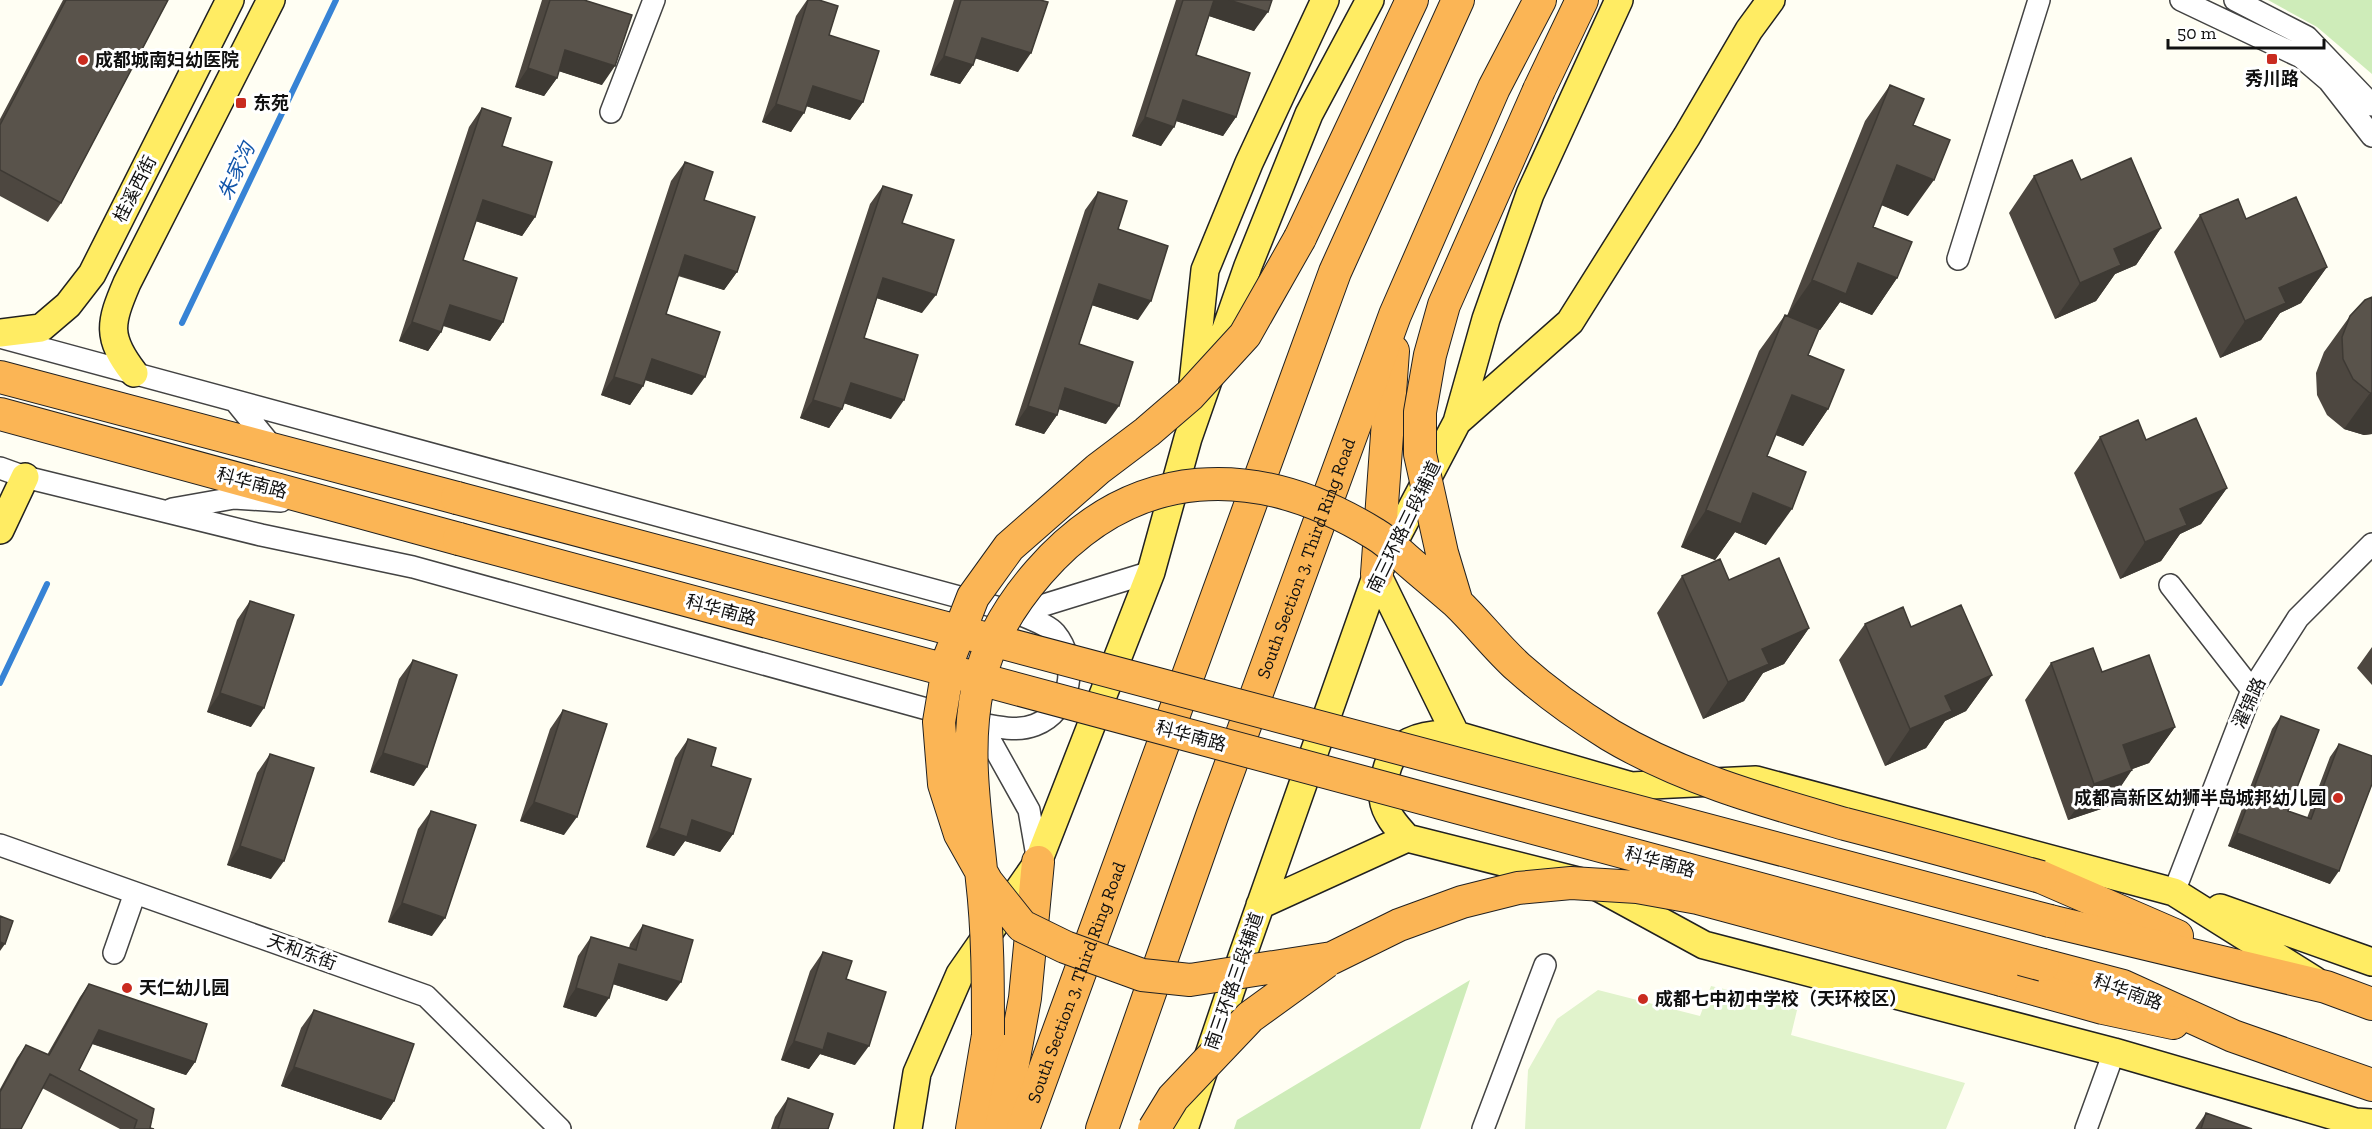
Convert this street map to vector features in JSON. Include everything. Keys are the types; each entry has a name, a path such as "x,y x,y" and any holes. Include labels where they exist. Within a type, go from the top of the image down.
{"highway":[{"path":"1332,958 1190,980 1142,975 1065,947 1022,926 987,882 960,834 944,784 939,722 950,656 973,597 1009,547 1098,469 1147,432 1190,395 1245,335 1300,238 1412,0"},
{"name":"South Section 3, Third Ring Road","path":"1023,1129 1335,272 1458,0"},
{"name":"South Section 3, Third Ring Road","path":"1102,1129 1208,827 1395,315 1494,88 1540,0"},
{"path":"1457,603 1442,554 1420,454 1420,412 1430,355 1444,305 1539,90 1582,0"},
{"path":"1377,574 1395,315"},
{"path":"0,377 2050,921 2325,987 2372,1004"},
{"name":"科华南路","path":"0,414 2123,986 2233,1036 2372,1085"},
{"path":"972,1129 988,1035 988,968 983,881 973,809 970,747 978,684 995,637 1020,594 1058,550 1097,519 1143,496 1196,484 1262,488 1313,502 1378,536 1457,603 1517,667 1575,712 1612,736 1664,762 1756,799 2042,877 2252,969"},
{"path":"1000,1129 1025,998 1038,862"},
{"path":"1154,1129 1173,1098 1250,1017 1332,958 1400,925 1462,902 1518,888 1571,883 1637,887 1698,898 2103,1008 2233,1036"}],"main road":[{"name":"桂溪西街","path":"0,335 41,328 68,305 92,274 230,0"},
{"name":"桂溪西街","path":"134,373 118,350 112,324 118,305 271,0"},
{"path":"1188,438 1205,270 1249,163 1325,0"},
{"path":"908,1129 917,1073 960,975 1038,862 1151,572 1188,438 1248,266 1309,114 1370,0"},
{"name":"南三环路三段辅道","path":"1184,1129 1377,574 1456,422 1486,319 1530,194 1619,0"},
{"path":"1749,30 1752,0"},
{"path":"1456,422 1570,322 1687,136 1749,30 1771,0"},
{"path":"0,530 26,477"},
{"path":"1377,574 1456,735"},
{"path":"2366,1125 2114,1052 1704,945 1594,885 1407,838 1391,820 1382,797 1386,771 1397,751 1415,738 1436,733 1456,735 1631,786 1756,780 2174,892 2372,962"},
{"path":"1260,905 1407,838"},
{"path":"2174,892 2325,987"}],"street":[{"path":"612,112 654,0"},
{"path":"1959,259 2039,0"},
{"path":"2181,0 2301,57 2329,81 2372,136"},
{"path":"2235,0 2307,38 2372,105"},
{"path":"0,335 1018,613 1054,631 1067,655 1070,680 1058,710 1036,725 1015,730 981,724 413,567 261,535 26,477 0,468"},
{"path":"235,400 274,449"},
{"path":"162,511 234,498 327,503"},
{"name":"濯锦路","path":"2174,892 2252,690 2298,618 2372,544"},
{"path":"1018,613 1151,572"},
{"path":"2170,585 2252,690"},
{"path":"981,724 1029,810 1038,862"},
{"name":"天和东街","path":"0,845 426,996 560,1129"},
{"path":"114,953 135,893"},
{"path":"1483,1129 1545,965"},
{"path":"2086,1129 2114,1052"}],"green space":[{"path":"2268,0 2372,0 2372,74 2317,27"},
{"path":"1470,980 1420,1129 1234,1129 1237,1120"},
{"path":"1711,986 1798,1006 1791,1035 1965,1083 1946,1129 1525,1129 1528,1070 1557,1019 1598,990 1700,1016"}],"building":[{"name":"成都城南妇幼医院","path":"66,0 168,0 61,203 0,170 0,125"},
{"path":"550,0 584,0 632,15 615,66 565,50 557,78 528,68"},
{"path":"808,0 819,0 838,6 829,35 879,51 863,102 813,86 804,113 776,104"},
{"path":"961,0 1040,0 1048,2 1031,53 982,38 973,65 944,56"},
{"path":"1183,0 1214,0 1196,55 1250,73 1236,117 1183,100 1174,127 1145,117"},
{"path":"1229,0 1272,0 1268,12"},
{"path":"1890,85 1924,99 1913,125 1950,140 1934,180 1897,165 1873,227 1912,242 1897,278 1858,263 1846,294 1812,280"},
{"path":"482,108 511,118 502,146 552,162 535,217 483,200 463,260 517,278 503,322 450,305 441,332 412,322"},
{"path":"2131,158 2161,228 2114,249 2121,265 2080,283 2034,176 2072,160 2081,180"},
{"path":"685,162 713,172 704,200 755,217 737,272 685,255 666,314 720,332 705,377 652,359 643,386 614,377"},
{"path":"883,186 912,195 902,223 954,240 936,295 883,278 864,338 918,355 904,400 851,383 842,409 813,400"},
{"path":"1098,192 1127,201 1118,229 1168,246 1151,301 1099,284 1079,344 1133,362 1119,406 1065,388 1057,415 1028,406"},
{"path":"2296,197 2327,267 2279,288 2286,303 2245,321 2200,215 2238,199 2246,219"},
{"path":"2372,297 2372,393 2370,393 2353,379 2343,359 2342,337 2350,316 2365,300"},
{"path":"1785,315 1819,329 1808,355 1844,370 1828,409 1792,395 1767,456 1806,472 1792,509 1753,493 1741,524 1706,510"},
{"path":"2196,418 2227,488 2180,509 2187,525 2145,542 2100,437 2138,420 2146,440"},
{"path":"1779,558 1809,628 1762,649 1769,664 1728,682 1682,576 1720,559 1729,580"},
{"path":"250,601 294,615 264,708 220,693"},
{"path":"1961,605 1992,675 1945,696 1952,711 1910,729 1865,624 1903,607 1911,627"},
{"path":"2093,648 2102,672 2149,655 2175,727 2123,745 2132,770 2094,784 2051,663"},
{"path":"413,660 457,675 427,767 383,753"},
{"path":"563,710 607,724 577,817 534,802"},
{"name":"成都高新区幼狮半岛城邦幼儿园","path":"2281,716 2319,730 2288,811 2311,819 2339,744 2372,756 2372,784 2339,871 2237,833"},
{"path":"688,739 716,748 711,766 751,779 733,834 692,820 687,837 659,828"},
{"path":"270,754 314,768 284,861 240,846"},
{"path":"431,811 476,825 445,918 402,903"},
{"path":"0,916 13,921 5,944 0,942"},
{"path":"643,925 693,940 681,982 619,964 609,998 576,988 591,937 636,950"},
{"path":"823,952 852,961 846,979 886,992 869,1046 828,1033 823,1050 794,1041"},
{"path":"89,984 207,1024 195,1062 99,1030 79,1070 154,1109 150,1128 154,1129 134,1129 137,1120 50,1074 21,1129 0,1129 0,1092 26,1045 49,1055"},
{"path":"314,1010 414,1044 394,1101 294,1067"},
{"path":"788,1098 833,1114 828,1129 778,1129"},
{"path":"2206,1113 2252,1129 2201,1129"}],"waterway":[{"name":"朱家沟","path":"182,323 336,0"},
{"name":"朱家沟","path":"0,683 47,584"}],"place":[{"name":"秀川路","path":"2272,59"},
{"name":"成都城南妇幼医院","path":"83,60"},
{"name":"东苑","path":"241,103"},
{"name":"成都高新区幼狮半岛城邦幼儿园","path":"2338,798"},
{"name":"天仁幼儿园","path":"127,988"},
{"name":"成都七中初中学校（天环校区）","path":"1643,999"}]}
